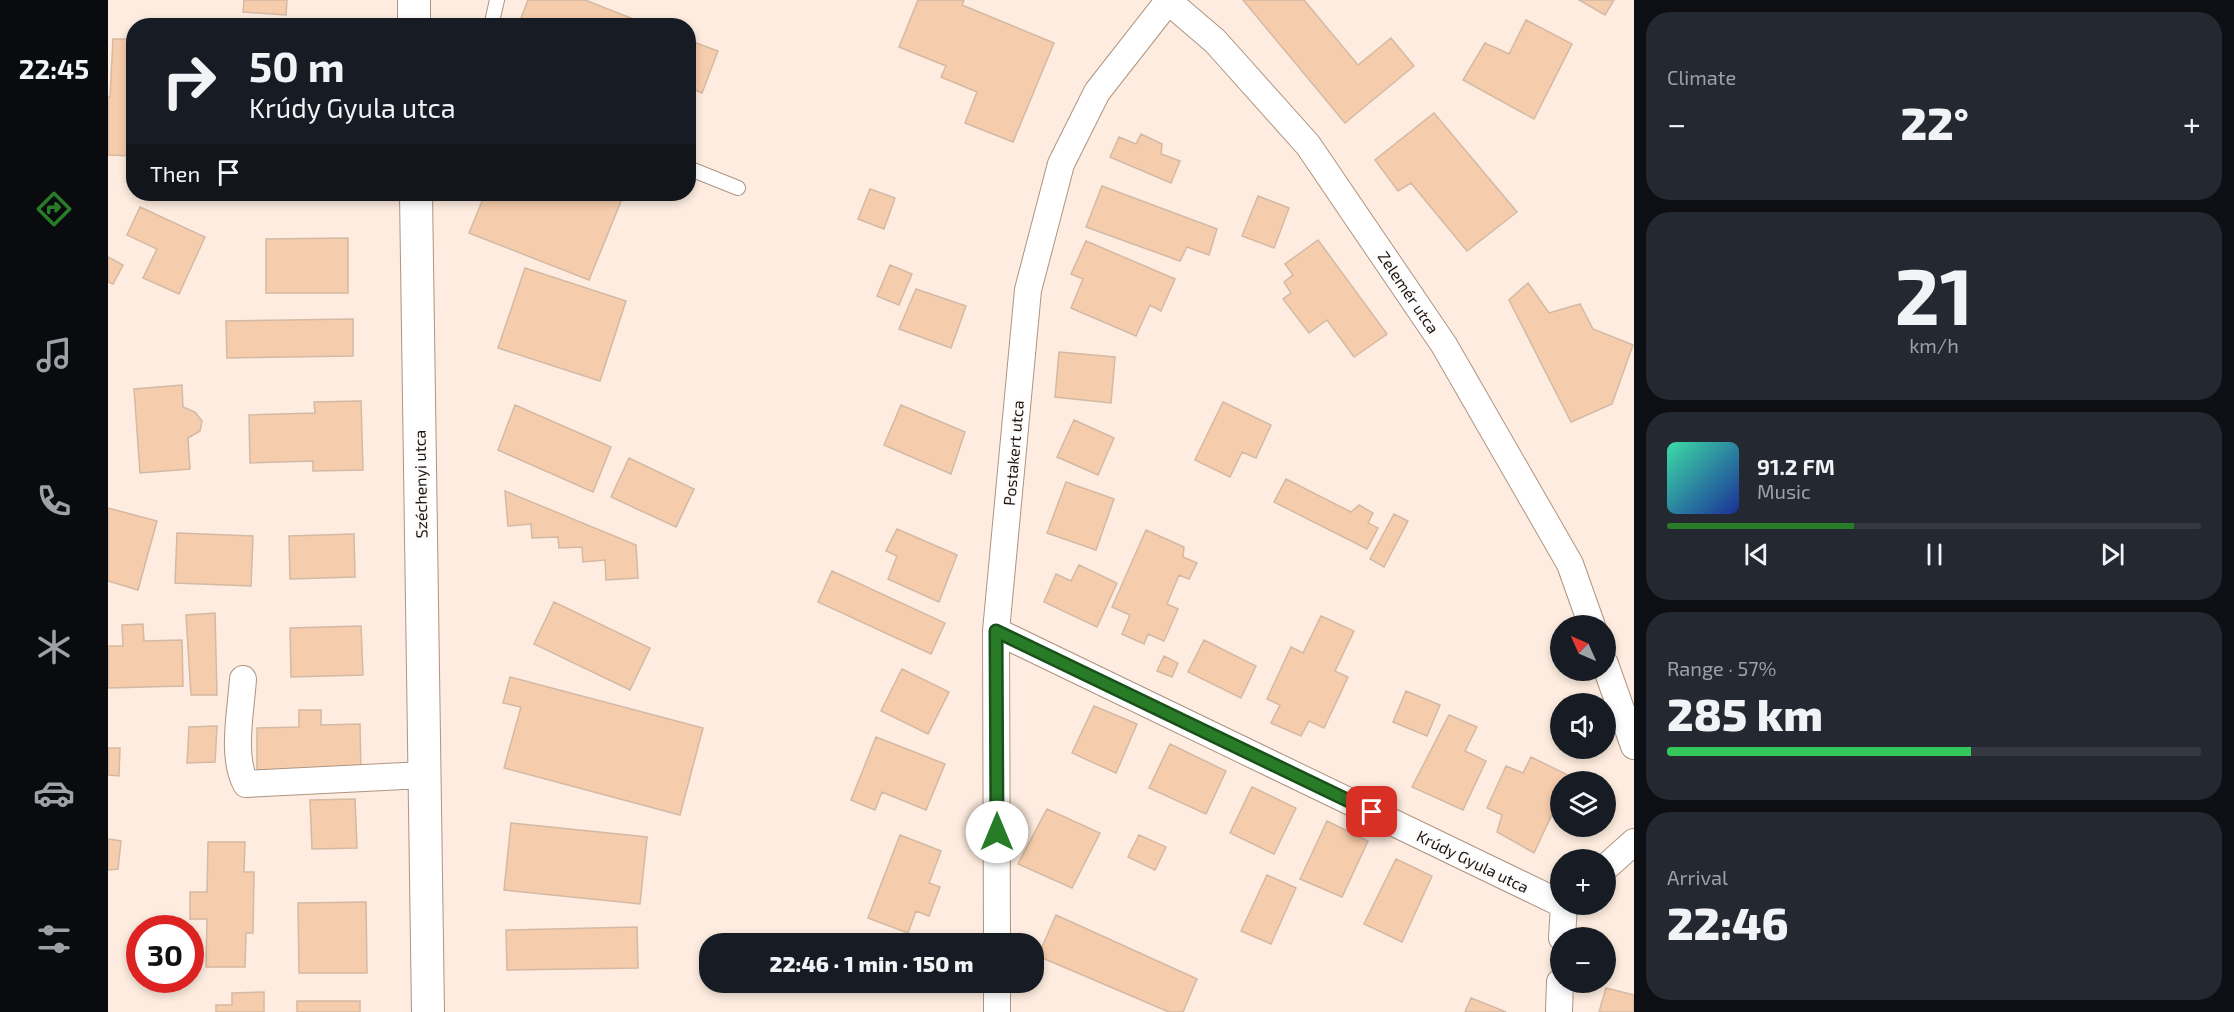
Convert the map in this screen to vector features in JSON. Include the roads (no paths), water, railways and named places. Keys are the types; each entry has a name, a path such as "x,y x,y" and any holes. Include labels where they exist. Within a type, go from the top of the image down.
{"street":[{"path":"414,0 414,18"},
{"name":"Zelemér utca","path":"1168,0 1215,41 1308,146 1444,345 1570,564 1588,615"},
{"name":"Postakert utca","path":"997,933 996,631 1028,290 1061,164 1097,92 1168,0"},
{"name":"Széchenyi utca","path":"416,201 428,1012"},
{"name":"Krúdy Gyula utca","path":"996,631 1550,898"},
{"path":"243,679 238,756 241,775 246,784 424,775"},
{"path":"1611,681 1634,746"},
{"path":"1616,858 1634,842"},
{"path":"997,993 998,1012"},
{"path":"1559,1012 1560,993"}],"lane":[{"path":"493,18 497,0"},
{"path":"696,171 738,188"}]}
